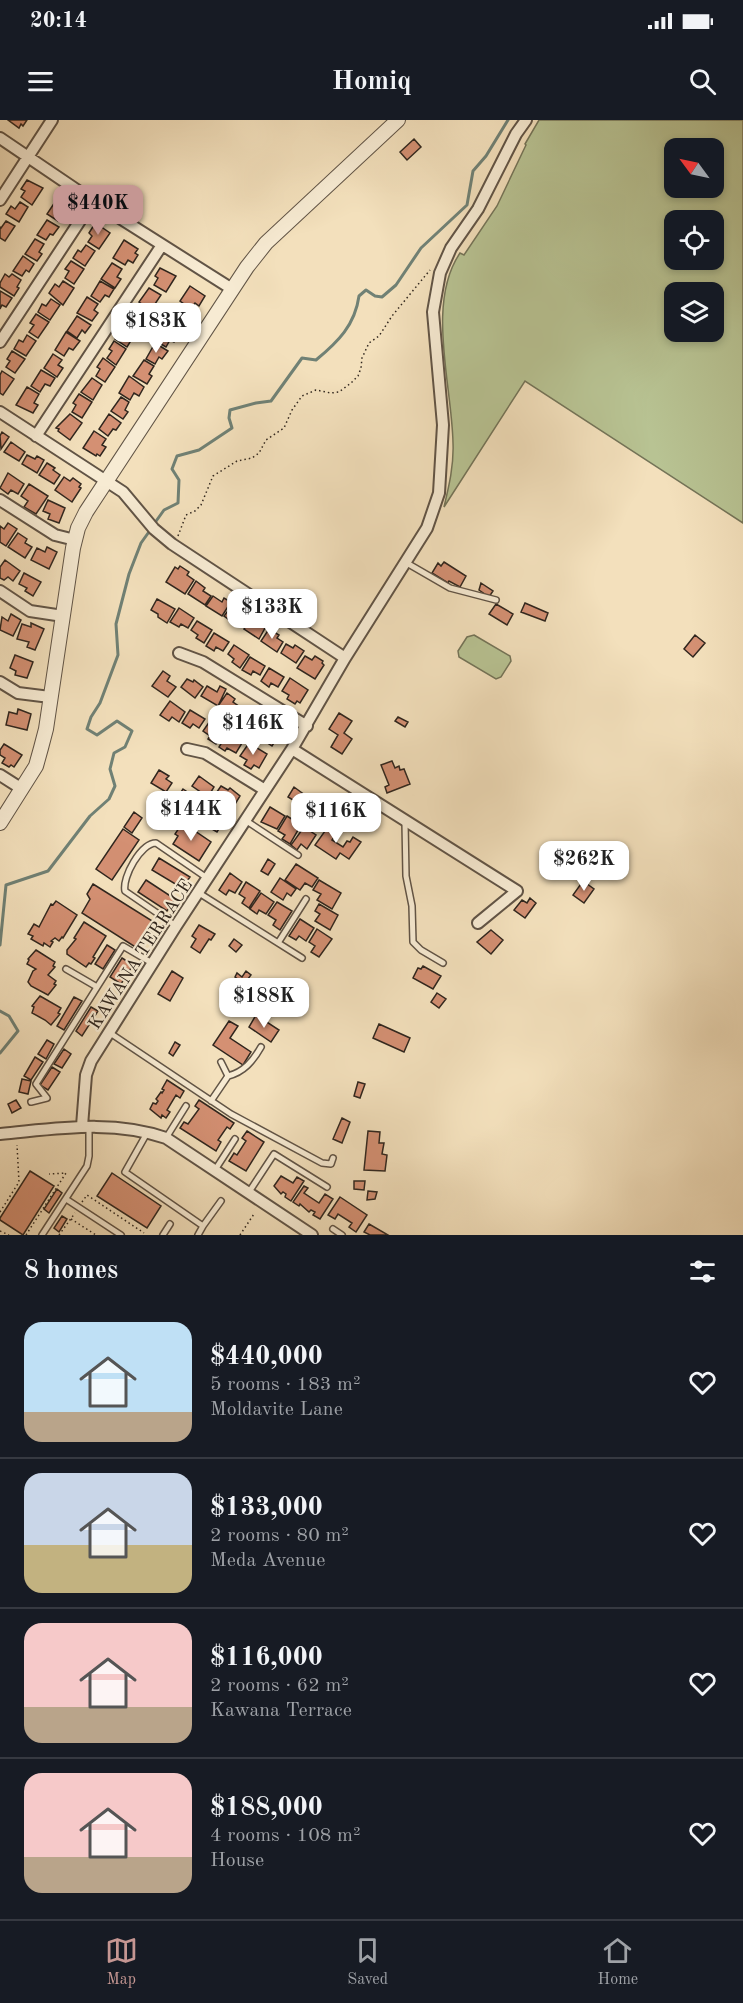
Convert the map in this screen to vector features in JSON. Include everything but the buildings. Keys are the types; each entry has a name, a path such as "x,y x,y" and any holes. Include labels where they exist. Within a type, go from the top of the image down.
{"street":[{"path":"0,200 52,120"},
{"path":"0,823 36,766 46,729 75,540 86,512 232,289 266,243 398,120"},
{"name":"KAWANA TERRACE","path":"86,1126 86,1076 92,1061 176,926 307,726 345,658 427,528 439,494 443,424 433,312 440,273 451,248 478,209 516,134 526,120"},
{"path":"0,138 93,201 232,289"},
{"path":"0,342 93,201"},
{"path":"36,436 162,245"},
{"path":"0,412 123,492 168,541 345,658"},
{"path":"0,500 55,535 75,540"},
{"path":"0,591 30,611 63,616"},
{"path":"179,653 203,662 307,726"},
{"path":"0,682 18,693 51,697"},
{"path":"187,749 205,753 265,790"},
{"path":"292,749 517,891 478,923"},
{"path":"0,775 22,789"},
{"path":"0,1134 86,1126 135,1128 148,1132 165,1138 312,1235"}],"lane":[{"path":"405,562 450,588 496,600"},
{"path":"245,820 298,855"},
{"path":"405,820 406,876 412,906 413,942 421,950 443,963"},
{"path":"176,926 125,891 124,885 137,857 144,847 150,843 156,843 208,879"},
{"path":"199,892 302,958"},
{"path":"278,943 306,899"},
{"path":"31,1102 47,1098 36,1084 123,946 154,963"},
{"path":"66,969 97,987"},
{"path":"110,1032 231,1114 322,1163 331,1164 333,1158"},
{"path":"211,1101 228,1076 239,1073 254,1059 261,1047"},
{"path":"221,1062 228,1076"},
{"path":"165,1138 186,1106"},
{"path":"42,1235 87,1166 89,1156 86,1126"},
{"path":"148,1132 125,1172 203,1226"},
{"path":"215,1170 235,1139"},
{"path":"249,1192 274,1154 327,1187"},
{"path":"66,1199 121,1235"},
{"path":"198,1235 221,1201"},
{"path":"163,1235 170,1224"},
{"path":"333,1229 342,1235"}],"path":[{"path":"168,541 178,537 186,515 201,505 213,476 237,461 252,458 259,453 266,440 284,428 302,396 316,390 339,392 358,376 365,349 369,343 383,332 392,316 431,268"},
{"path":"0,1212 19,1182 17,1146"},
{"path":"27,1235 66,1173 49,1174"},
{"path":"82,1203 87,1195 144,1233"},
{"path":"59,1235 75,1213"},
{"path":"240,1235 254,1214"},
{"path":"71,1220 96,1235"},
{"path":"0,1231 9,1235"}],"green space":[{"path":"539,120 743,120 743,523 525,381 444,507 451,475 453,451 452,420 443,345 444,296 450,273 460,253 464,255 497,206"},
{"path":"474,635 510,656 511,661 501,677 496,679 459,657 458,651 467,637"}],"waterway":[{"path":"154,524 164,510 178,503 179,480 172,469 177,456 199,450 232,428 229,418 230,410 271,401 302,358 316,360 344,332 354,316 359,296 366,290 375,296 382,297 396,285 421,248 467,205 473,171 486,156 508,120"},
{"path":"0,945 6,885 48,871 90,816 109,799 115,786 110,769 114,753 125,747 132,731 117,721 97,735 87,729 100,703 118,655 116,624 129,574 141,543 151,529"},
{"path":"0,1011 9,1016 18,1031 0,1053"}]}
